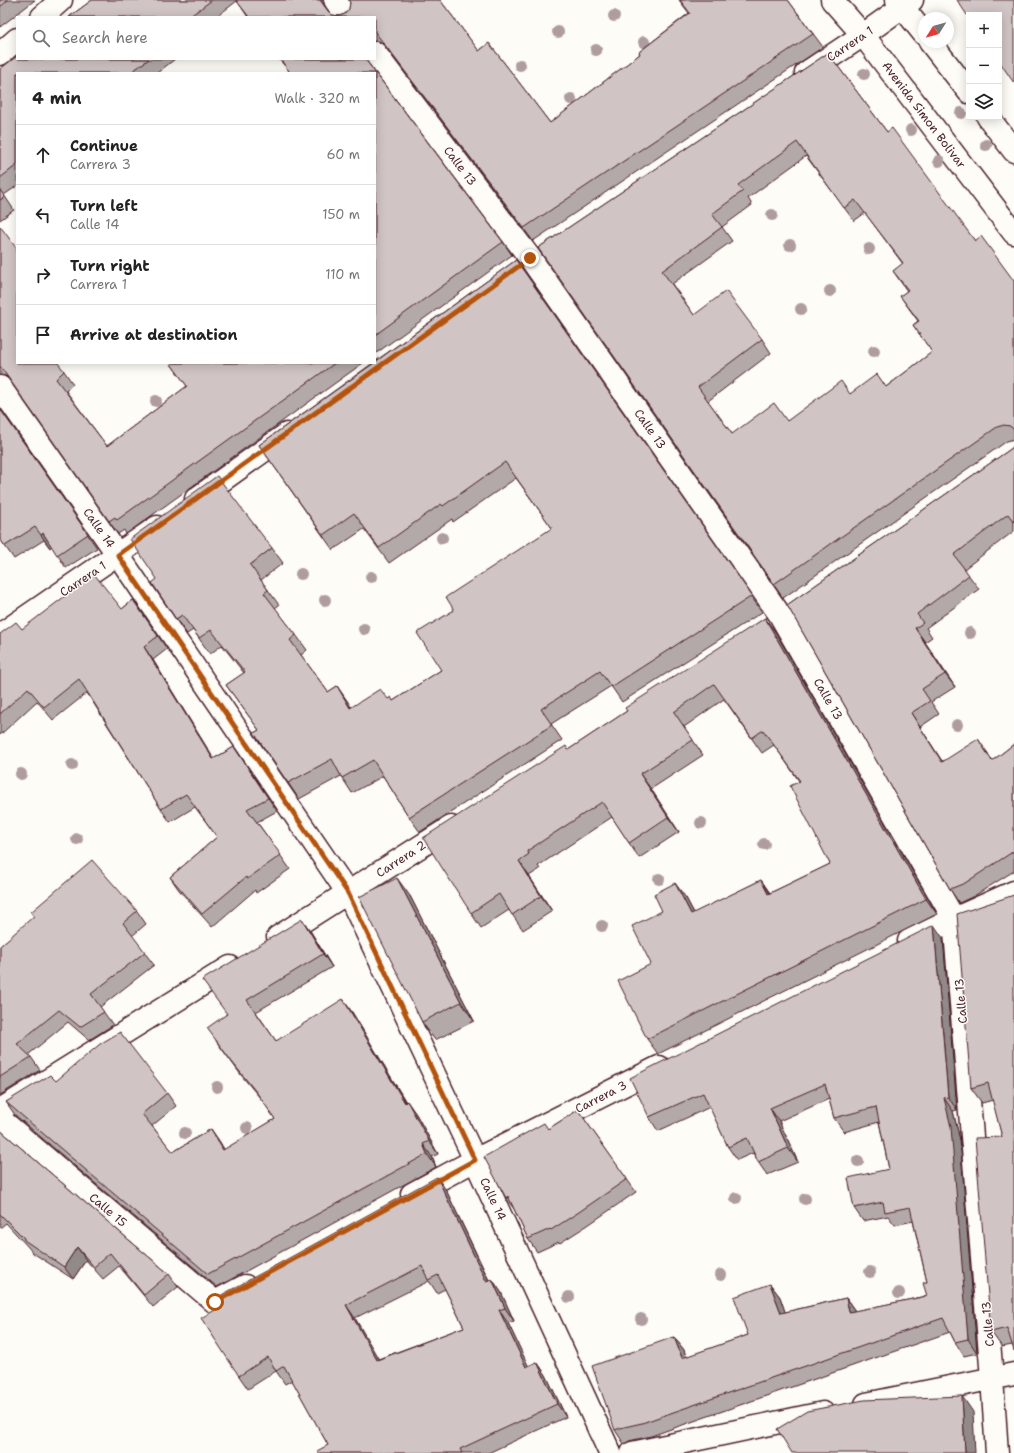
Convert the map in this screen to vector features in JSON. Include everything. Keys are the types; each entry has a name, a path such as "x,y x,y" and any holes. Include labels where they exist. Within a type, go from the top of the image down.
{"street":[{"path":"43,16 61,0"},
{"path":"335,0 347,16"},
{"name":"Avenida Simon Bolivar","path":"832,0 863,36 1014,233"},
{"path":"904,2 918,24"},
{"name":"Carrera 1","path":"791,84 863,36 904,2"},
{"path":"0,54 16,40"},
{"path":"935,48 966,88"},
{"name":"Calle 13","path":"376,54 530,258 773,619 954,919 997,1453"},
{"path":"990,120 1014,151"},
{"name":"Calle 14","path":"0,388 118,555 348,893 475,1160 610,1453"},
{"name":"Carrera 1","path":"0,635 118,555 305,421"},
{"path":"773,619 799,602"},
{"name":"Carrera 2","path":"0,1110 348,893 467,816"},
{"path":"890,951 954,919 1014,892"},
{"name":"Carrera 3","path":"398,1202 475,1160 679,1057"},
{"name":"Calle 15","path":"0,1118 215,1302 264,1275"},
{"path":"632,1453 1014,1374"}],"building":[{"path":"0,0 8,0 0,7"},
{"path":"92,0 212,0 190,16 70,16"},
{"path":"236,0 320,0 332,15 339,16 248,16"},
{"path":"349,0 440,0 479,51 489,43 550,123 640,54 639,52 690,13 680,0 788,0 813,34 524,228 376,33 376,16 339,16 345,14 349,9"},
{"path":"957,0 1014,0 1014,83 1002,65 1002,12 966,12 966,14"},
{"path":"828,53 887,132 892,128 975,241 981,236 1014,281 1014,430 1010,426 1004,425 997,427 774,584 538,248","holes":["797,142 844,208 855,200 903,263 893,271 908,290 900,296 919,321 913,325 932,352 886,387 877,374 850,394 841,381 787,421 774,403 732,434 698,387 762,339 726,291 694,315 662,271 722,227 712,214 743,191 738,185"]},
{"path":"16,57 16,60 148,60 131,72 16,72 16,166 0,178 0,69"},
{"path":"281,60 366,60 375,72 288,72 289,71"},
{"path":"376,74 503,242 376,334"},
{"path":"0,190 5,197 0,200"},
{"path":"0,226 16,248 16,364 59,364 64,371 56,379 107,446 187,386 171,364 334,364 117,520 115,517 109,521 0,366"},
{"path":"516,260 752,596 611,687 600,671 541,709 552,725 409,817 373,760 342,778 332,759 288,783 254,733 259,730 226,685 245,672 211,630 199,638 182,615 176,619 152,583 157,579 130,539 217,476 272,548 250,565 268,590 264,593 296,635 290,640 328,692 337,686 350,708 380,689 388,699 391,697 393,701 441,670 417,633 454,610 446,597 552,528 505,462 443,506 441,504 379,548 354,513 323,535 259,445 373,364 376,364 376,361"},
{"path":"0,409 88,534 57,555 43,533 41,535 35,527 5,546 0,539"},
{"path":"1014,445 1014,522 1008,514 954,555 969,575 917,614 923,623 915,628 945,674 922,689 930,701 911,713 942,762 978,739 992,761 1014,744 1014,851 965,883 950,889 787,605 1012,448"},
{"path":"94,574 122,609 133,600 158,636 144,647 213,759 234,747 268,798 247,809 281,855 247,879 246,877 202,914 170,877 217,837 186,794 161,809 79,679 44,707 28,688 0,714 0,634 16,622 22,629"},
{"path":"765,618 926,899 647,1039 618,981 651,964 632,926 662,911 654,894 675,883 691,914 761,880 768,894 830,864 790,786 800,781 763,730 752,738 714,684 674,712 693,740 640,774 668,817 629,843 602,802 527,851 529,854 519,861 541,896 512,915 499,894 471,913 423,838 566,746 568,750 627,711 625,708"},
{"path":"92,860 137,911 123,923 145,952 91,994 104,1012 80,1027 59,1010 17,1044 31,1057 0,1077 0,946 34,916 31,912"},
{"path":"397,878 461,1002 422,1022 359,897"},
{"path":"1014,895 1014,1351 1007,1328 991,1332 975,1138 1002,1137 988,1083 971,1088 957,914"},
{"path":"302,919 323,954 247,1000 276,1041 343,999 405,1103 407,1101 429,1141 423,1144 427,1154 208,1274 6,1102 50,1075 56,1081 100,1044 120,1032 167,1093 142,1114 173,1152 211,1129 223,1150 275,1119 207,1028 227,1014 202,980"},
{"path":"934,925 948,1097 944,1098 951,1127 968,1339 955,1342 943,1318 642,1423 615,1430 592,1366 674,1337 682,1358 748,1335 734,1297 770,1284 781,1313 846,1298 849,1312 927,1296 923,1283 927,1282 910,1207 885,1212 883,1202 854,1208 848,1178 889,1169 876,1107 834,1118 825,1084 770,1108 788,1148 758,1162 747,1138 728,1147 703,1093 649,1117 630,1078"},
{"path":"578,1110 627,1179 551,1230 550,1229 528,1239 508,1196 506,1198 484,1157 544,1123 548,1129"},
{"path":"0,1130 169,1274 144,1295 110,1253 94,1267 77,1247 64,1267 24,1240 24,1238 0,1214"},
{"path":"437,1177 486,1281 492,1279 505,1308 499,1310 526,1367 537,1362 557,1404 460,1449 462,1453 319,1453 317,1451 328,1445 284,1366 276,1371 268,1357 239,1376 201,1318 224,1305 218,1297","holes":["422,1266 428,1280 438,1275 464,1327 377,1360 346,1305"]},
{"path":"962,1396 965,1453 792,1453 777,1429 807,1411 864,1400"}],"route":[{"path":"215,1302 475,1160 348,893 118,555 530,258"}]}
